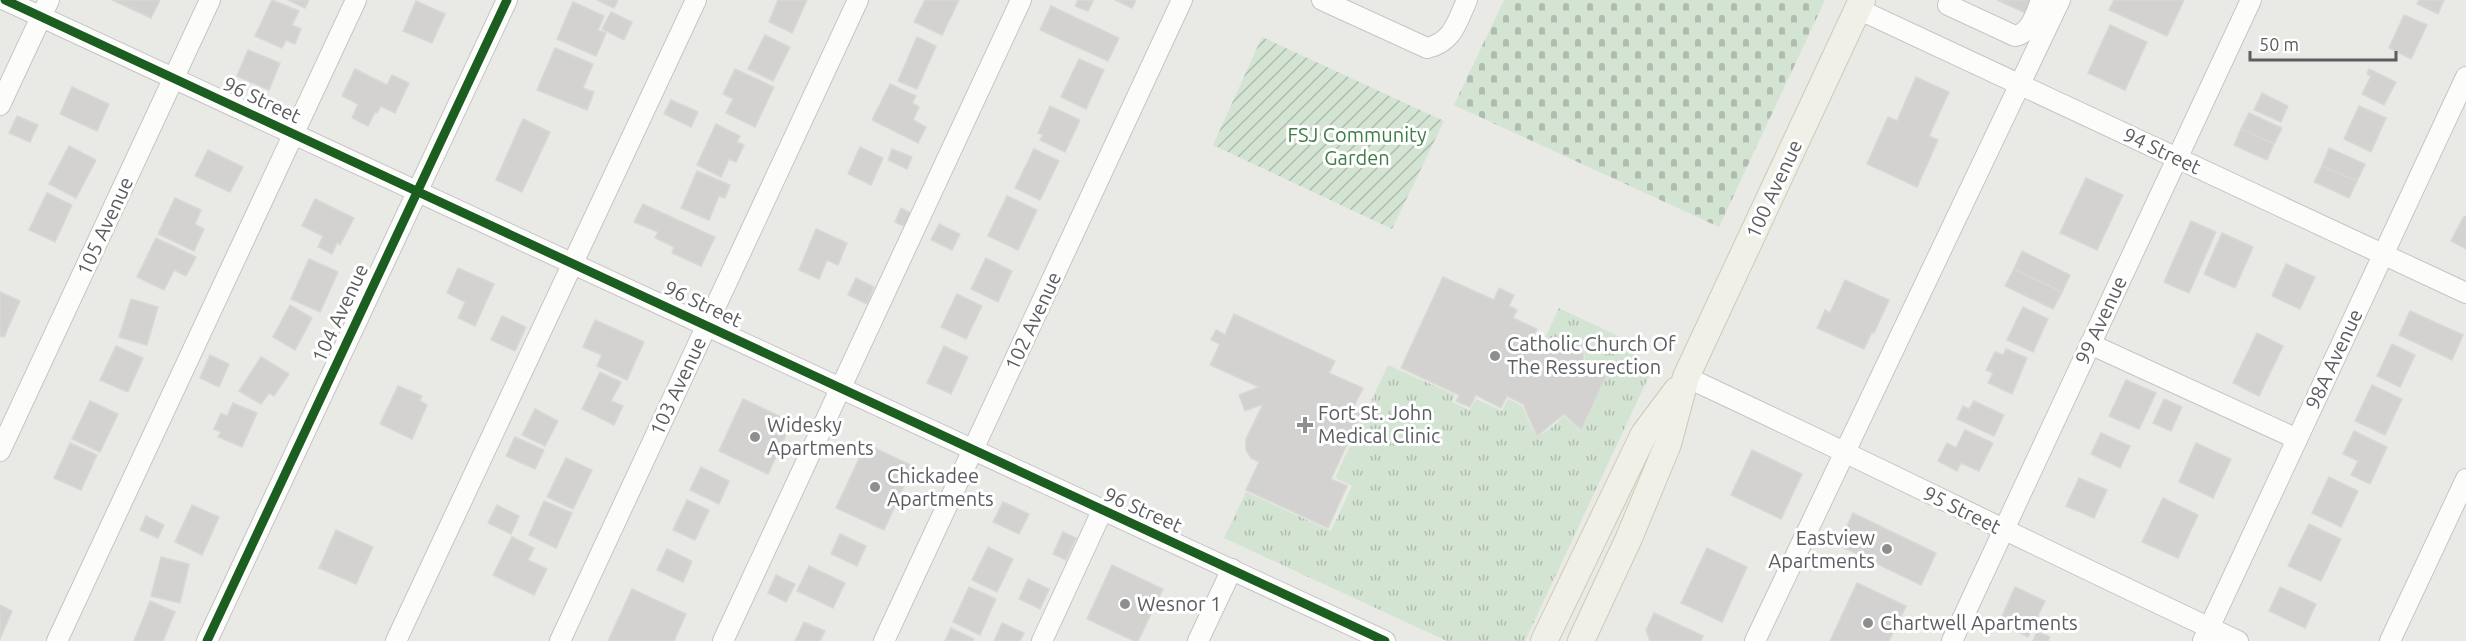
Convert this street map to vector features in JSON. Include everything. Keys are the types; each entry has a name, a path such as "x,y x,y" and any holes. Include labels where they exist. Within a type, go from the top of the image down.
{"main road":[{"name":"100 Avenue","path":"1581,641 1629,538 1668,444 1686,377 1860,4"},
{"name":"100 Avenue","path":"1544,641 1644,434 1686,377"}],"street":[{"name":"96 Street","path":"5,0 45,8 173,79 1385,641"},
{"name":"105 Avenue","path":"0,451 210,0"},
{"path":"57,641 356,0"},
{"name":"104 Avenue","path":"207,641 507,0"},
{"path":"396,641 696,0"},
{"name":"103 Avenue","path":"560,641 858,0"},
{"path":"723,641 1021,0"},
{"name":"102 Avenue","path":"884,641 1182,0"},
{"path":"1322,0 1428,48 1441,45 1449,38 1467,0"},
{"path":"1948,5 2015,36 2021,35 2029,28 2042,0"},
{"path":"1755,641 2060,0"},
{"name":"99 Avenue","path":"1952,641 2251,0"},
{"name":"94 Street","path":"1860,4 2177,158 2466,293"},
{"path":"0,105 45,8"},
{"name":"98A Avenue","path":"2206,634 2466,76"},
{"path":"2090,344 2296,439"},
{"name":"95 Street","path":"1686,377 1846,452 2206,634 2238,641"},
{"path":"2390,641 2466,479"},
{"path":"1042,641 1102,511"},
{"path":"1198,641 1232,569"}],"green space":[{"path":"1504,0 1825,0 1719,227 1454,105"},
{"name":"FSJ Community Garden","path":"1262,37 1444,121 1392,229 1213,145"},
{"path":"1559,308 1622,338 1649,376 1525,641 1447,641 1224,538 1246,492 1331,531 1352,486 1335,478 1388,365 1455,395 1452,402 1470,410 1476,399 1502,411 1508,399 1522,406 1536,437 1550,429 1564,416 1581,432 1607,376 1586,372 1583,338 1548,346 1545,338"}],"building":[{"path":"112,0 160,0 151,18"},
{"path":"272,0 299,11 292,25 301,29 295,44 286,40 282,48 255,36"},
{"path":"288,0 309,0 305,8"},
{"path":"597,0 618,0 614,8"},
{"path":"778,0 807,0 792,33 769,22"},
{"path":"925,0 959,0 942,35 914,22"},
{"path":"1078,0 1093,1 1088,11 1075,6"},
{"path":"1115,0 1136,0 1132,8"},
{"path":"1997,0 2034,0 2028,14"},
{"path":"2114,0 2184,0 2167,36 2109,10"},
{"path":"2419,0 2444,0 2438,14 2417,4"},
{"path":"416,1 445,14 432,43 403,31"},
{"path":"573,2 604,16 598,30 606,33 596,56 557,39"},
{"path":"1051,6 1119,38 1108,61 1040,30"},
{"path":"611,12 632,22 624,40 602,29"},
{"path":"2404,15 2427,25 2411,59 2389,48"},
{"path":"2110,25 2147,42 2125,90 2088,73"},
{"path":"765,35 790,47 773,81 748,69"},
{"path":"917,37 936,46 917,89 898,81"},
{"path":"555,48 593,64 583,88 594,92 587,110 537,90"},
{"path":"248,50 280,63 269,90 237,76"},
{"path":"1079,59 1104,70 1086,109 1061,97"},
{"path":"355,69 387,85 392,75 409,83 395,113 381,106 368,126 352,118 358,104 342,96"},
{"path":"735,69 774,87 755,127 726,113 733,99 723,94"},
{"path":"2369,69 2396,82 2384,105 2362,94 2371,76 2367,74"},
{"path":"1916,77 1949,92 1929,136 1938,140 1917,187 1867,164 1888,117 1897,121"},
{"path":"890,84 916,96 912,103 919,107 913,120 926,127 918,143 872,120"},
{"path":"72,87 109,104 97,131 60,114"},
{"path":"2262,93 2288,106 2281,122 2254,110"},
{"path":"671,100 698,112 691,127 664,114"},
{"path":"1050,106 1080,120 1065,152 1040,140 1043,135 1038,133"},
{"path":"2359,106 2386,118 2371,152 2344,139"},
{"path":"2249,113 2282,128 2274,144 2241,129"},
{"path":"17,116 38,125 30,142 9,133"},
{"path":"523,119 550,132 522,192 496,180"},
{"path":"716,124 740,136 737,142 744,145 736,162 729,159 721,177 697,165"},
{"path":"2241,129 2274,144 2267,160 2234,145"},
{"path":"69,146 96,160 76,198 49,184"},
{"path":"860,147 883,158 871,185 848,174"},
{"path":"2329,148 2365,164 2357,181 2322,166"},
{"path":"892,149 912,157 907,169 888,160"},
{"path":"1034,149 1059,161 1040,200 1015,188"},
{"path":"208,150 243,167 230,192 195,176"},
{"path":"2322,166 2357,181 2349,198 2314,182"},
{"path":"697,171 730,185 725,198 719,196 709,220 681,208"},
{"path":"2086,178 2123,195 2097,250 2060,233"},
{"path":"47,193 72,205 55,242 29,230"},
{"path":"1007,196 1037,210 1018,250 988,236"},
{"path":"175,198 201,210 195,224 204,229 194,251 158,234"},
{"path":"315,199 354,218 340,245 337,243 332,254 318,247 323,236 302,226"},
{"path":"643,204 715,237 701,266 672,253 674,247 655,238 658,232 634,222"},
{"path":"901,208 915,215 908,228 895,222"},
{"path":"2464,216 2466,217 2466,249 2451,241"},
{"path":"2191,221 2216,232 2189,293 2164,282"},
{"path":"939,224 960,234 952,250 931,240"},
{"path":"816,229 847,243 838,265 827,260 819,279 799,270"},
{"path":"2222,233 2253,247 2235,288 2204,274"},
{"path":"156,238 196,257 186,276 174,270 164,290 137,277"},
{"path":"2022,251 2070,275 2062,292 2014,269"},
{"path":"986,258 1012,271 998,302 971,289"},
{"path":"309,259 338,272 320,312 291,299"},
{"path":"2286,264 2315,277 2300,309 2272,296"},
{"path":"458,268 494,284 475,326 458,318 465,302 447,293"},
{"path":"2014,269 2062,292 2053,309 2005,286"},
{"name":"Catholic Church Of The Ressurection","path":"1443,277 1494,300 1499,288 1514,295 1509,306 1517,310 1513,318 1537,329 1532,340 1548,347 1582,339 1584,373 1606,376 1581,430 1564,414 1537,436 1523,404 1507,396 1501,408 1476,395 1470,407 1456,401 1459,395 1401,368"},
{"path":"856,278 874,287 867,304 848,295"},
{"path":"1845,280 1889,300 1864,349 1817,328 1825,310 1830,313"},
{"path":"0,292 20,301 4,337 0,336"},
{"path":"957,294 982,306 966,339 941,327"},
{"path":"131,299 158,307 147,345 119,337"},
{"path":"290,305 312,318 295,350 273,337"},
{"path":"2023,307 2048,319 2033,352 2007,340"},
{"path":"2410,311 2463,335 2452,360 2399,335"},
{"name":"Fort St. John Medical Clinic","path":"1234,314 1335,361 1329,373 1363,388 1354,406 1363,410 1331,479 1347,486 1328,528 1246,490 1259,462 1251,458 1246,450 1246,439 1263,404 1245,411 1239,395 1259,387 1210,365 1220,344 1211,340 1216,330 1225,335"},
{"path":"502,316 526,327 515,351 491,340"},
{"path":"595,320 644,342 627,380 597,366 602,355 583,347"},
{"path":"2257,333 2283,346 2259,396 2233,383"},
{"path":"2392,344 2415,355 2400,387 2377,376"},
{"path":"116,346 143,358 128,392 100,380"},
{"path":"944,346 968,357 951,394 927,383"},
{"path":"2006,349 2027,358 2012,394 1988,383 1993,373 1986,370 1995,352 2003,355"},
{"path":"210,355 229,364 219,387 200,378"},
{"path":"261,357 289,374 274,396 269,393 261,404 239,391"},
{"path":"600,372 621,382 611,401 623,406 614,425 582,409"},
{"path":"2126,380 2156,393 2139,429 2109,416"},
{"path":"2372,385 2402,399 2385,435 2355,421"},
{"path":"398,386 422,396 420,401 427,405 412,439 380,424"},
{"name":"Widesky Apartments","path":"743,399 792,422 768,474 719,451"},
{"path":"2164,399 2182,407 2171,431 2153,423"},
{"path":"90,401 118,414 100,452 72,439"},
{"path":"1974,401 2004,415 1994,436 1957,419 1963,406 1969,409"},
{"path":"233,403 257,413 242,447 218,437 221,432 214,429 221,413 227,416"},
{"path":"535,409 558,421 545,446 522,435"},
{"path":"1965,430 1993,443 1979,471 1961,463 1957,471 1938,461 1947,443 1956,448"},
{"path":"2354,431 2387,447 2370,484 2351,475 2358,461 2343,454"},
{"path":"2101,433 2130,446 2120,468 2091,454"},
{"path":"515,437 544,450 535,469 506,456"},
{"path":"70,443 97,455 81,490 54,478"},
{"path":"2196,443 2231,459 2213,498 2179,482"},
{"name":"Chickadee Apartments","path":"866,444 913,466 884,530 836,508"},
{"path":"1752,450 1802,474 1781,519 1731,495"},
{"path":"566,458 592,470 573,509 547,497"},
{"path":"701,467 729,481 719,504 690,490"},
{"path":"2329,477 2358,491 2341,527 2312,513"},
{"path":"2079,478 2107,490 2094,518 2066,506"},
{"path":"2163,498 2198,515 2178,558 2142,542"},
{"path":"687,500 709,510 695,540 673,530"},
{"path":"544,501 572,513 556,548 529,535"},
{"path":"1003,502 1029,514 1019,534 993,522"},
{"path":"192,505 219,517 202,555 175,542"},
{"path":"497,505 519,516 511,534 488,523"},
{"name":"Eastview Apartments","path":"1853,513 1936,553 1921,585 1838,545"},
{"path":"146,516 164,525 158,538 140,530"},
{"path":"2309,524 2341,539 2321,581 2288,566"},
{"path":"336,530 373,547 356,584 319,568"},
{"path":"1063,532 1076,538 1066,560 1053,554"},
{"path":"840,534 866,546 857,566 831,554"},
{"path":"512,537 534,548 528,560 547,569 534,595 493,575"},
{"path":"988,547 1013,559 997,592 972,580"},
{"path":"1707,548 1747,567 1722,622 1681,603"},
{"path":"667,549 692,561 683,582 657,570"},
{"path":"161,557 189,564 180,603 151,596"},
{"name":"Wesnor 1","path":"1112,565 1163,589 1138,641 1087,619"},
{"path":"809,566 845,583 833,608 797,591"},
{"path":"776,575 795,584 786,602 768,593"},
{"path":"1028,579 1049,589 1040,609 1019,599"},
{"name":"Chartwell Apartments","path":"1857,583 1906,606 1889,641 1830,641"},
{"path":"969,587 996,599 980,635 953,622"},
{"path":"2015,587 2045,601 2028,637 1999,623"},
{"path":"2280,587 2316,604 2305,628 2269,611"},
{"path":"632,589 686,614 674,641 608,641"},
{"path":"150,601 175,612 163,641 134,641"},
{"path":"0,605 12,611 0,639"},
{"path":"1654,613 1703,636 1701,641 1650,641 1646,630"},
{"path":"804,622 825,631 820,641 795,641"},
{"path":"1002,623 1024,633 1020,641 994,641"},
{"path":"951,628 974,639 973,641 945,641"},
{"path":"2037,632 2050,637 2048,641 2033,641"}],"cycle path":[{"path":"5,0 1385,641"},
{"path":"207,641 507,0"}],"place":[{"name":"Catholic Church Of The Ressurection","path":"1495,356"},
{"name":"Fort St. John Medical Clinic","path":"1305,425"},
{"name":"Widesky Apartments","path":"755,437"},
{"name":"Chickadee Apartments","path":"875,487"},
{"name":"Eastview Apartments","path":"1887,549"},
{"name":"Wesnor 1","path":"1125,604"},
{"name":"Chartwell Apartments","path":"1868,623"}]}
